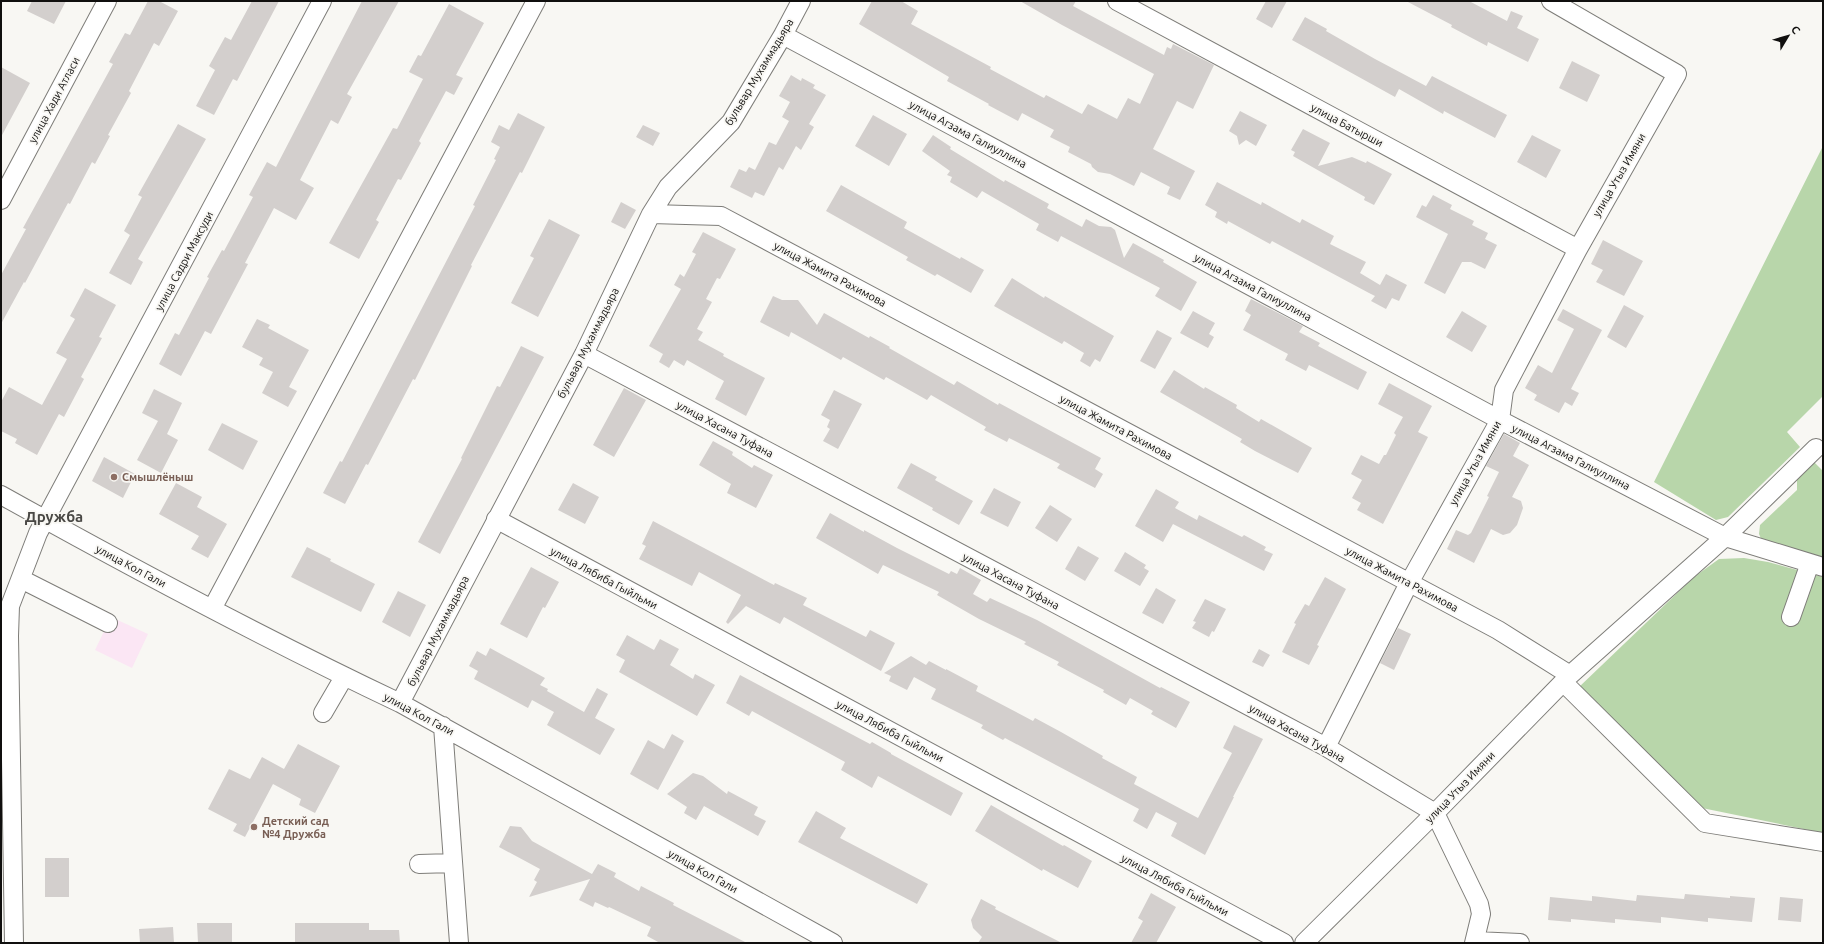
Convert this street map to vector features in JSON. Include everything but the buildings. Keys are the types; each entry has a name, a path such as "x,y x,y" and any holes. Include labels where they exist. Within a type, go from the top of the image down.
{"street":[{"name":"улица Хади Атласи","path":"1,200 107,1"},
{"name":"улица Садри Максуди","path":"14,943 6,825 5,637 10,606 38,533 322,1"},
{"path":"212,609 536,1"},
{"name":"бульвар Мухаммадьяра","path":"400,703 584,354 651,214 668,187 731,122 783,35 801,1"},
{"name":"улица Батырши","path":"1117,1 1578,249"},
{"name":"улица Утыз Имяни","path":"1326,747 1409,583 1500,420 1504,390 1578,249 1677,74 1551,1"},
{"name":"улица Агзама Галиуллина","path":"783,35 1500,420 1725,537 1817,565"},
{"name":"улица Жамита Рахимова","path":"651,214 721,216 1498,630 1566,679 1705,823 1823,842"},
{"name":"улица Хасана Туфана","path":"584,354 1326,747 1435,813"},
{"name":"улица Утыз Имяни","path":"1304,943 1435,813 1566,679 1725,537 1816,448"},
{"name":"улица Кол Гали","path":"1,495 212,609 443,726 833,943"},
{"name":"улица Лябиба Гыйльми","path":"496,519 1284,943"},
{"path":"1791,617 1817,565"},
{"path":"21,579 108,623"},
{"path":"323,712 344,676"},
{"path":"443,726 459,943"},
{"path":"1435,813 1479,904 1481,914 1474,942 1520,943"},
{"path":"419,864 453,863"}],"shaded area":[{"path":"111,617 148,634 132,668 95,650"}],"green space":[{"path":"1823,146 1823,396 1787,432 1800,447 1728,517 1716,520 1654,482"},
{"path":"1812,460 1823,471 1823,557 1762,541 1759,534 1760,525 1797,490 1797,475"},
{"path":"1744,558 1768,562 1823,577 1823,833 1702,808 1578,688 1694,577 1719,559"}],"place":[{"name":"Смышлёныш","path":"114,477"},
{"name":"Детский сад №4 Дружба","path":"254,827"}],"district":[{"name":"Дружба","path":"54,517"}]}
